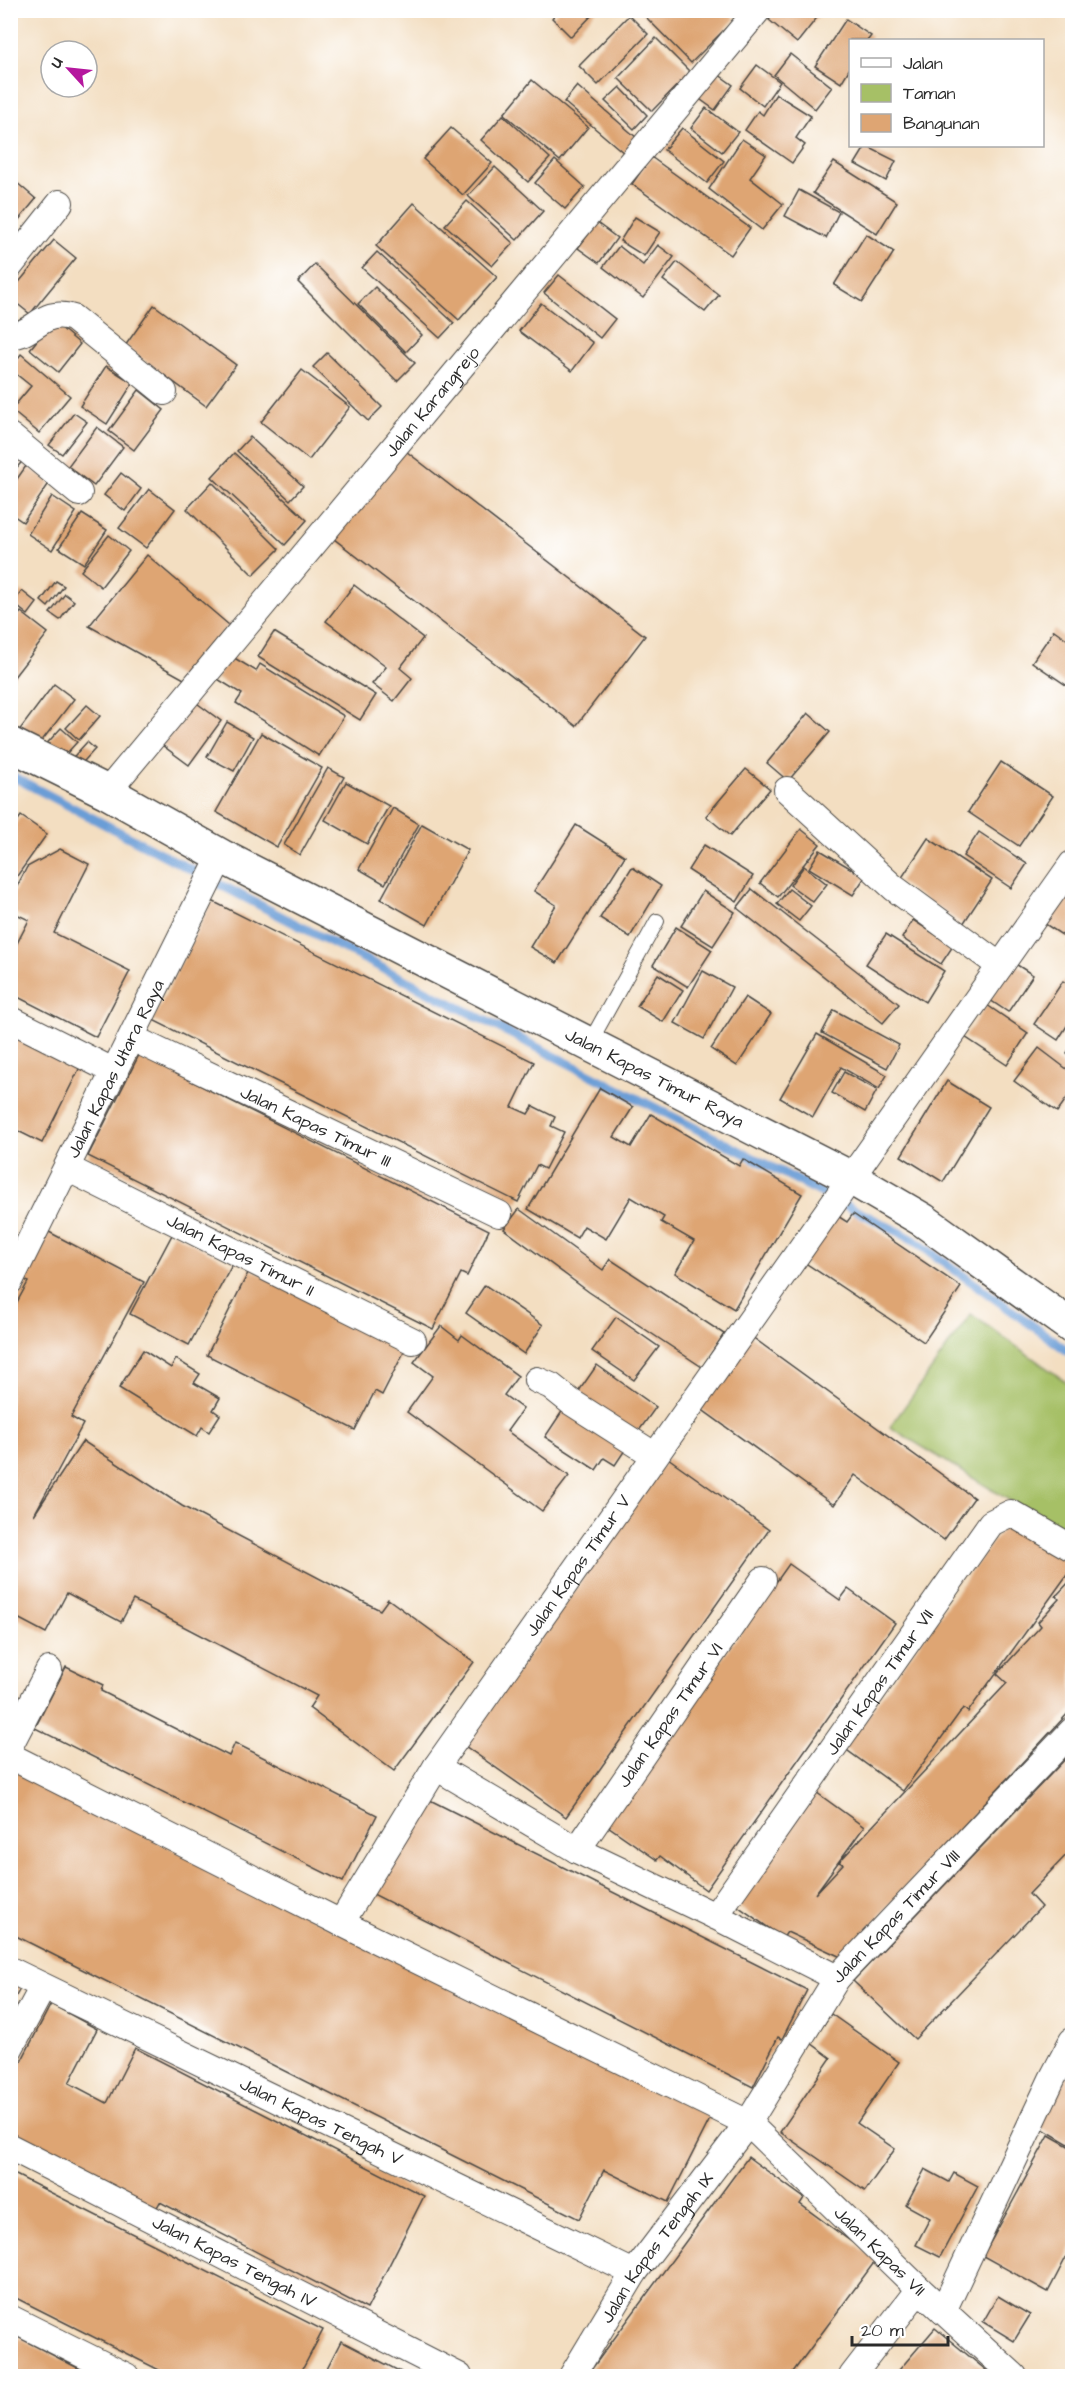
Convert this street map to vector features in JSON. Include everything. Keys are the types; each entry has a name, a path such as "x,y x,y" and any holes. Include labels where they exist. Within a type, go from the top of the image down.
{"street":[{"name":"Jalan Karangrejo","path":"107,792 758,10"},
{"path":"10,266 60,203"},
{"path":"10,336 22,332 45,318 64,315 73,318 164,392"},
{"path":"10,436 79,493"},
{"name":"Jalan Kapas Timur Raya","path":"10,744 107,792 218,862 589,1044 923,1220 1072,1327"},
{"path":"787,790 894,888 1000,966"},
{"name":"Jalan Kapas Utara Raya","path":"10,1281 218,862"},
{"name":"Jalan Kapas Timur V","path":"341,1923 436,1767 1072,864"},
{"path":"10,1019 115,1072"},
{"name":"Jalan Kapas Timur III","path":"132,1038 499,1214"},
{"name":"Jalan Kapas Timur II","path":"67,1168 413,1341"},
{"path":"537,1380 551,1386 571,1402 654,1455"},
{"name":"Jalan Kapas Timur VII","path":"715,1916 991,1523 1011,1513 1072,1548"},
{"name":"Jalan Kapas Timur VI","path":"577,1850 764,1580"},
{"path":"10,1745 49,1670"},
{"name":"Jalan Kapas Timur VIII","path":"748,2123 837,1978 1072,1731"},
{"name":"Jalan Kapas VII","path":"10,1756 341,1923 748,2123 942,2311 1014,2376"},
{"path":"436,1767 577,1850 837,1978"},
{"name":"Jalan Kapas Tengah V","path":"10,1971 634,2273"},
{"path":"10,2049 43,1987"},
{"path":"942,2311 1072,2041"},
{"name":"Jalan Kapas Tengah IX","path":"572,2376 634,2273 748,2123"},
{"name":"Jalan Kapas Tengah IV","path":"10,2147 422,2368 459,2376"},
{"path":"852,2376 919,2289"},
{"path":"10,2319 126,2376"}],"lane":[{"path":"589,1044 657,921"}],"green space":[{"path":"971,1314 1072,1386 1072,1539 890,1427"}],"building":[{"path":"559,10 597,10 571,37 552,18"},
{"path":"639,10 727,10 735,19 691,63"},
{"path":"777,10 823,10 797,43 769,20"},
{"path":"629,15 648,34 598,85 579,66"},
{"path":"846,19 871,36 869,39 849,39 849,70 841,83 815,66"},
{"path":"656,38 690,72 652,111 618,78"},
{"path":"790,54 832,87 815,109 774,75"},
{"path":"757,65 780,82 763,106 740,88"},
{"path":"715,72 733,85 715,110 697,97"},
{"path":"532,80 588,127 560,161 504,114"},
{"path":"577,86 637,138 624,153 564,102"},
{"path":"620,87 647,115 634,129 605,101"},
{"path":"776,94 811,116 796,138 805,145 792,163 745,130 758,111 763,115"},
{"path":"706,108 738,132 722,152 691,128"},
{"path":"503,115 550,158 528,182 481,140"},
{"path":"451,128 492,163 463,195 423,159"},
{"path":"682,128 724,161 707,183 664,150"},
{"path":"742,139 766,155 750,178 783,204 762,230 709,189"},
{"path":"865,147 896,161 886,181 855,164"},
{"path":"651,157 750,228 731,255 632,184"},
{"path":"555,160 585,187 565,209 535,183"},
{"path":"834,162 897,202 877,234 813,193"},
{"path":"495,167 543,211 517,240 468,196"},
{"path":"16,182 36,199 12,228 10,189"},
{"path":"799,190 839,212 826,238 785,216"},
{"path":"467,201 513,243 492,266 445,225"},
{"path":"414,203 497,277 459,320 376,246"},
{"path":"635,217 660,232 644,256 620,241"},
{"path":"597,223 617,238 599,263 578,248"},
{"path":"866,234 894,252 862,302 834,285"},
{"path":"54,240 76,258 30,314 10,298 10,293"},
{"path":"658,245 674,257 643,298 603,267 619,246 643,265"},
{"path":"377,252 454,323 440,338 362,268"},
{"path":"677,262 719,295 705,312 663,280"},
{"path":"315,264 415,363 397,381 298,282"},
{"path":"559,275 615,319 600,338 544,293"},
{"path":"375,287 422,335 406,352 358,304"},
{"path":"541,303 593,343 572,371 519,331"},
{"path":"154,305 236,365 206,406 125,346"},
{"path":"53,321 80,344 58,372 30,349"},
{"path":"327,353 382,407 368,421 313,367"},
{"path":"21,354 70,396 39,433 11,410 31,386 10,369"},
{"path":"106,366 133,383 107,424 80,406"},
{"path":"302,370 350,407 309,460 261,422"},
{"path":"139,390 164,410 134,450 109,431"},
{"path":"74,413 87,422 62,454 49,445"},
{"path":"97,427 123,447 94,486 68,466"},
{"path":"250,437 303,486 290,500 237,451"},
{"path":"10,440 28,455 10,475"},
{"path":"398,445 645,636 576,726 329,535"},
{"path":"234,453 307,520 285,545 212,477"},
{"path":"26,466 50,482 23,522 10,513 10,489"},
{"path":"121,473 141,489 125,511 104,495"},
{"path":"212,482 279,549 253,575 187,509"},
{"path":"149,489 175,509 146,548 119,528"},
{"path":"52,496 76,512 52,550 28,534"},
{"path":"82,514 107,530 84,564 59,548"},
{"path":"109,535 129,551 101,587 81,571"},
{"path":"147,555 229,625 184,679 89,626"},
{"path":"56,581 64,586 48,607 41,601"},
{"path":"354,585 423,638 400,668 412,678 394,701 372,684 386,667 326,621"},
{"path":"22,591 37,603 28,615 13,603"},
{"path":"65,594 74,601 60,620 50,613"},
{"path":"21,612 48,633 10,682 10,625"},
{"path":"1054,630 1072,643 1072,689 1032,662"},
{"path":"274,632 376,695 360,720 258,657"},
{"path":"231,656 256,671 260,664 344,716 319,756 236,703 242,694 216,678"},
{"path":"54,684 74,699 34,751 15,736"},
{"path":"194,701 221,721 189,765 162,745"},
{"path":"87,705 100,716 79,740 66,728"},
{"path":"808,713 830,732 788,781 767,763"},
{"path":"227,722 253,737 234,771 207,757"},
{"path":"61,728 77,742 57,764 41,750"},
{"path":"261,733 322,768 277,847 216,812"},
{"path":"87,742 95,749 74,772 66,765"},
{"path":"1001,762 1053,796 1019,846 968,812"},
{"path":"328,768 344,777 300,855 284,845"},
{"path":"746,769 770,789 730,836 706,816"},
{"path":"346,782 389,806 367,844 325,820"},
{"path":"393,808 419,824 385,884 359,869"},
{"path":"21,816 47,834 10,886 10,831"},
{"path":"422,824 468,850 427,925 381,899"},
{"path":"576,825 625,856 557,963 530,947 556,905 534,891"},
{"path":"801,829 820,844 778,897 760,883"},
{"path":"979,832 1027,864 1011,888 963,856"},
{"path":"928,838 992,880 963,924 899,882"},
{"path":"704,845 753,876 737,902 688,870"},
{"path":"60,849 89,864 54,933 130,971 96,1037 10,993 10,957 29,920 10,911 10,900 27,867"},
{"path":"820,850 865,877 853,895 809,868"},
{"path":"804,866 827,884 813,902 790,885"},
{"path":"632,867 661,886 630,937 600,918"},
{"path":"1072,875 1072,933 1068,939 1042,922"},
{"path":"752,889 899,1004 883,1023 737,908"},
{"path":"789,889 811,906 799,921 777,904"},
{"path":"703,891 735,912 713,946 681,926"},
{"path":"212,901 534,1062 512,1107 528,1114 533,1106 555,1117 551,1126 564,1132 545,1169 537,1165 518,1202 153,1020"},
{"path":"913,920 953,946 941,964 902,938"},
{"path":"676,927 712,950 688,987 653,965"},
{"path":"886,934 944,971 925,1002 866,964"},
{"path":"1072,940 1072,953 1067,949"},
{"path":"1014,963 1033,975 1008,1012 990,1000"},
{"path":"703,971 732,987 704,1039 675,1023"},
{"path":"658,974 683,990 663,1022 637,1006"},
{"path":"1063,981 1072,987 1072,1018 1058,1040 1034,1024"},
{"path":"745,997 771,1014 737,1066 711,1049"},
{"path":"987,1005 1028,1033 1007,1065 965,1037"},
{"path":"834,1010 899,1045 887,1068 822,1033"},
{"path":"10,1032 80,1067 42,1143 10,1127"},
{"path":"817,1034 887,1075 879,1089 841,1067 813,1117 780,1098"},
{"path":"1072,1045 1072,1058 1067,1053"},
{"path":"1039,1048 1072,1073 1072,1091 1057,1112 1014,1081"},
{"path":"139,1055 489,1230 467,1276 461,1273 433,1329 88,1156"},
{"path":"844,1072 877,1090 865,1112 832,1093"},
{"path":"947,1081 989,1107 943,1182 901,1156"},
{"path":"600,1088 633,1107 614,1137 631,1147 651,1114 739,1166 743,1159 802,1194 734,1309 675,1273 694,1241 661,1222 664,1217 631,1197 606,1239 584,1226 577,1238 528,1209"},
{"path":"519,1209 603,1270 610,1259 724,1334 702,1367 589,1292 504,1229"},
{"path":"833,1213 847,1222 853,1214 961,1287 924,1342 801,1260"},
{"path":"49,1232 144,1282 71,1417 83,1424 34,1515 83,1441 182,1506 366,1603 380,1610 388,1599 474,1662 394,1771 309,1708 317,1696 133,1600 121,1622 67,1593 46,1633 10,1614 10,1315 28,1282 24,1279"},
{"path":"173,1233 232,1265 189,1345 130,1314"},
{"path":"250,1269 406,1348 382,1395 375,1391 355,1430 207,1355"},
{"path":"485,1285 543,1325 524,1354 466,1313"},
{"path":"616,1317 659,1347 634,1380 592,1351"},
{"path":"441,1326 459,1340 462,1335 518,1376 504,1395 523,1409 507,1431 569,1476 542,1511 407,1412 433,1376 414,1362"},
{"path":"748,1334 974,1498 944,1540 855,1475 834,1505 697,1406"},
{"path":"143,1350 171,1368 176,1359 200,1374 194,1383 220,1398 213,1410 220,1415 209,1432 202,1427 197,1436 119,1388"},
{"path":"597,1365 656,1407 633,1439 574,1398"},
{"path":"565,1407 627,1447 615,1465 604,1458 596,1470 545,1437"},
{"path":"668,1458 769,1530 566,1817 465,1746"},
{"path":"1011,1517 1072,1562 1072,1568 968,1712 963,1708 903,1791 844,1748"},
{"path":"789,1564 840,1600 848,1589 895,1623 706,1890 660,1856 657,1860 605,1824"},
{"path":"1072,1579 1072,1709 841,1957 787,1932 783,1938 732,1902 813,1790 864,1827 815,1894 843,1864 839,1862 1007,1683 997,1674 1041,1626 1038,1622 1059,1599 1056,1596"},
{"path":"66,1667 103,1685 101,1691 229,1756 235,1743 377,1815 343,1882 35,1728"},
{"path":"1072,1752 1072,1849 1029,1894 1041,1907 915,2039 853,1981"},
{"path":"10,1768 711,2117 668,2202 604,2170 579,2219 10,1933"},
{"path":"420,1795 807,1990 782,2039 778,2037 753,2087 371,1893"},
{"path":"10,1980 22,1985 10,2007"},
{"path":"51,2004 97,2029 69,2083 107,2103 135,2048 424,2196 367,2309 160,2202 156,2209 10,2134 10,2083"},
{"path":"831,2014 899,2062 857,2123 895,2149 865,2191 780,2132 831,2058 811,2043"},
{"path":"1072,2058 1072,2146 1036,2125"},
{"path":"1049,2135 1072,2148 1072,2246 1048,2292 983,2256"},
{"path":"748,2157 804,2198 800,2204 876,2260 790,2376 591,2376 588,2374"},
{"path":"925,2169 949,2182 954,2173 978,2186 940,2257 916,2245 930,2218 906,2205"},
{"path":"10,2172 323,2330 299,2376 171,2376 10,2295"},
{"path":"998,2296 1030,2315 1014,2341 983,2322"},
{"path":"935,2328 993,2376 894,2376"},
{"path":"10,2333 76,2367 96,2376 10,2376"},
{"path":"341,2341 401,2372 399,2376 323,2376"}],"waterway":[{"path":"10,775 912,1239 1072,1354"}]}
